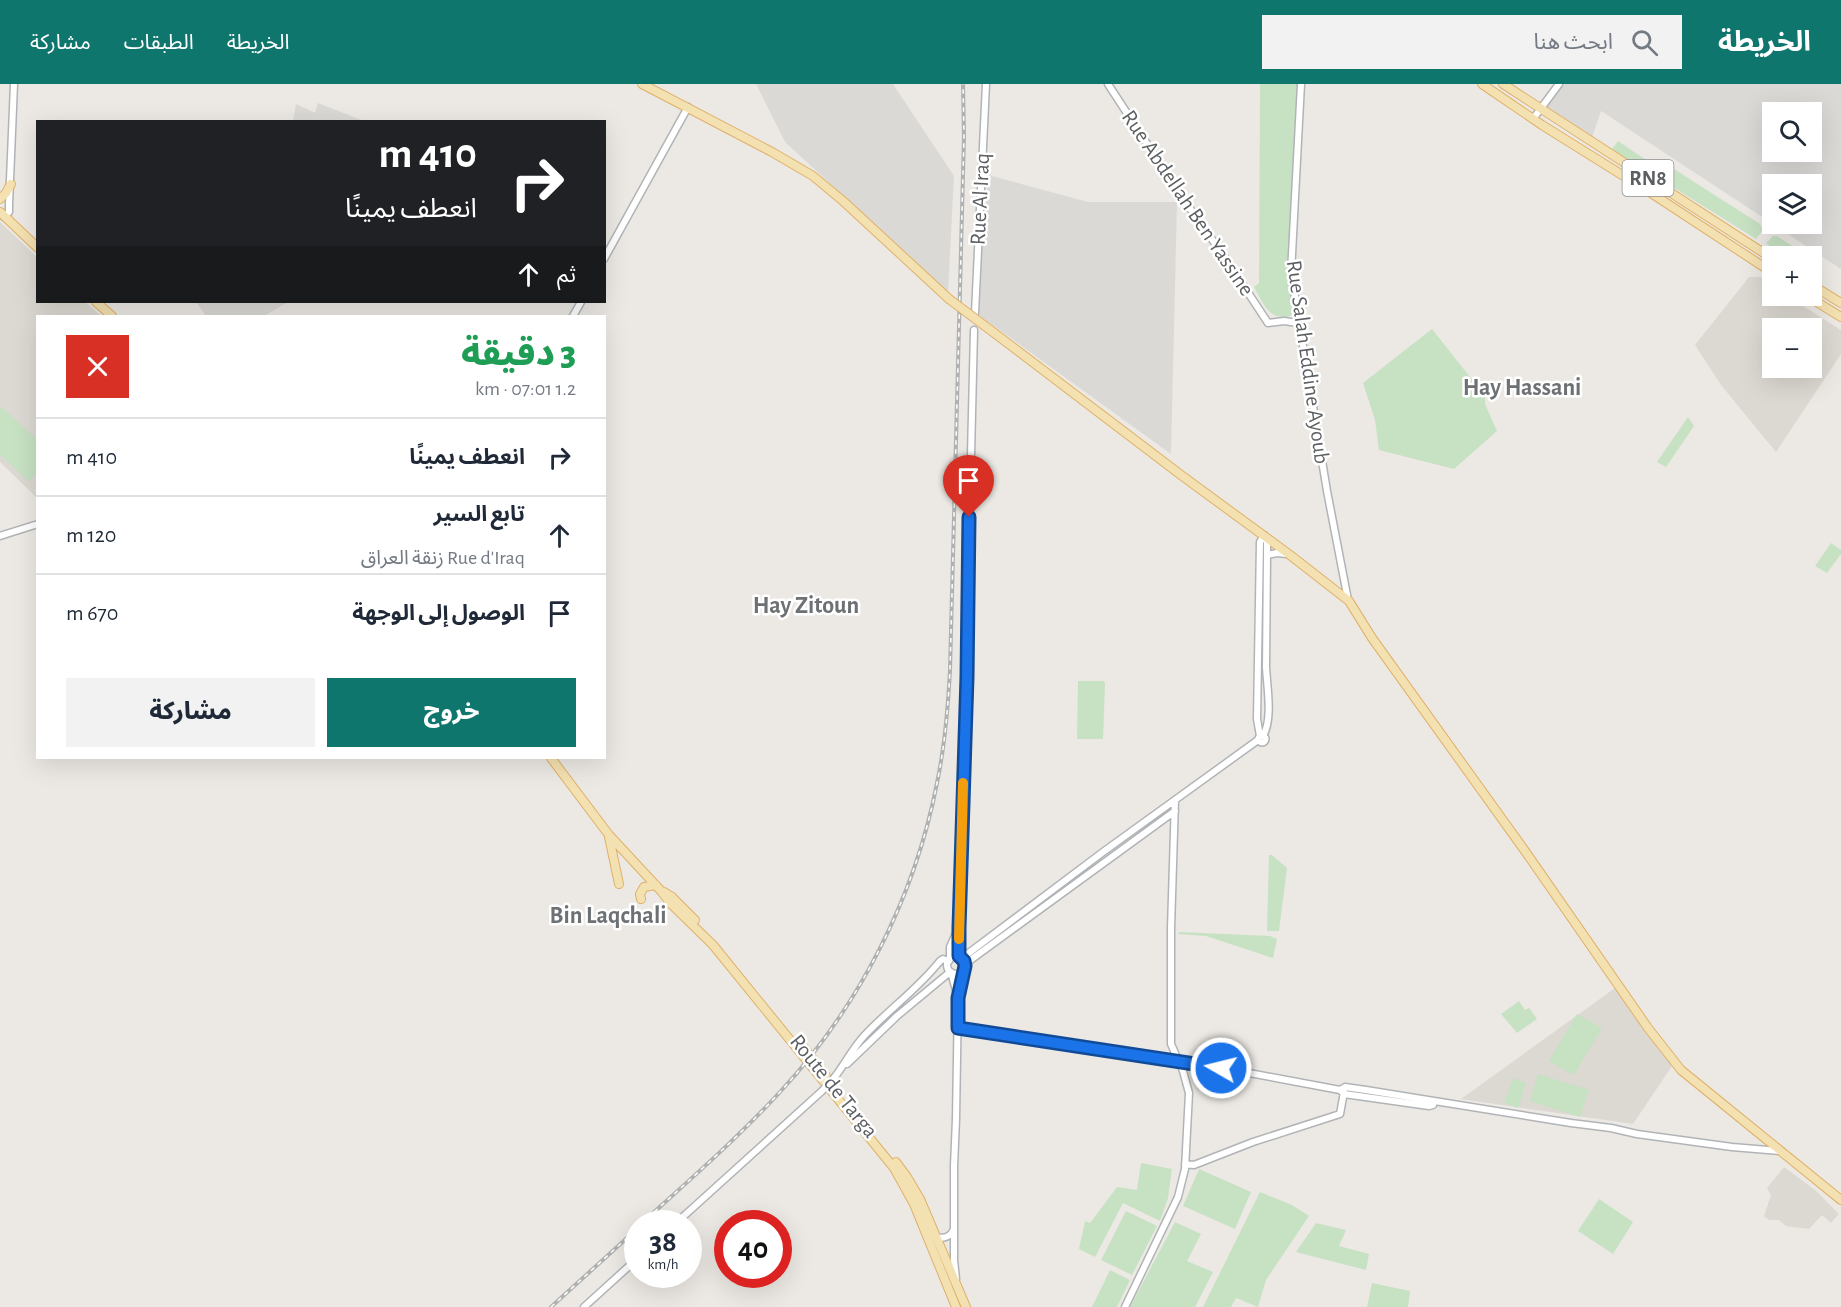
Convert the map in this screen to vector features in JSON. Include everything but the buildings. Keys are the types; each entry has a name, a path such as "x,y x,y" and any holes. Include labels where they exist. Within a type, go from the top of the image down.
{"main road":[{"path":"642,84 813,176 849,206 949,299 1264,535 1348,601 1669,1056 1681,1070 1841,1200"},
{"name":"RN8","path":"1482,84 1762,266"},
{"name":"RN8","path":"1503,84 1762,252"},
{"path":"0,199 11,184"},
{"path":"2,214 36,246"},
{"path":"1822,291 1841,303"},
{"path":"97,303 111,315"},
{"path":"1822,305 1841,317"},
{"name":"Route de Targa","path":"552,759 609,835 656,885 670,904 712,945 896,1170 914,1204 956,1307"},
{"path":"609,835 619,884"},
{"path":"641,899 640,894 644,887 656,885"},
{"name":"Route de Targa","path":"662,892 672,897 715,940 893,1159 915,1190 966,1307"}],"street":[{"path":"2,214 9,212 14,84"},
{"name":"Rue Al Iraq","path":"975,313 986,84"},
{"name":"Rue Abdellah Ben Yassine","path":"1108,84 1268,323 1284,321 1298,323"},
{"name":"Rue Salah Eddine Ayoub","path":"1301,84 1291,268 1298,323 1348,601"},
{"path":"1533,119 1558,84"},
{"path":"606,255 688,107"},
{"path":"957,1286 954,1260 953,1189 958,998 962,962 959,928 974,330"},
{"path":"0,536 36,525"},
{"path":"840,1071 897,1016 941,978 951,972 956,974 970,952 1261,738 1267,728 1268,714 1267,542 1264,535"},
{"path":"1261,738 1257,719 1260,542 1264,535"},
{"path":"1267,555 1277,553 1290,555"},
{"path":"1125,1307 1178,1197 1185,1164 1189,1093 1171,1044 1171,928 1175,800"},
{"path":"962,962 983,953 1107,859 1175,811"},
{"path":"690,1210 822,1091 840,1071 864,1037 940,961 959,928"},
{"path":"959,943 964,951 970,952"},
{"path":"950,947 948,966 958,998"},
{"path":"940,961 949,960 955,956 962,962"},
{"path":"941,978 948,979 954,984"},
{"path":"958,1028 1233,1070 1343,1090 1434,1101 1684,1141 1781,1151"},
{"path":"1185,1164 1194,1165 1253,1142 1340,1114 1343,1090"},
{"path":"935,1237 948,1236 954,1228"},
{"path":"584,1307 624,1271"}],"shaded area":[{"path":"756,84 893,84 954,176 948,292 785,142"},
{"path":"1555,84 1841,84 1841,269 1822,256 1822,246 1806,246 1788,234 1822,234 1822,174 1762,174 1762,217 1601,111 1591,140 1536,108"},
{"path":"318,103 361,120 293,120 296,104 315,113"},
{"path":"988,175 1088,202 1177,202 1171,454 976,313"},
{"path":"0,222 36,256 36,303 86,303 100,315 36,315 36,497 0,462"},
{"path":"1749,277 1762,278 1762,306 1803,306 1822,318 1762,318 1762,378 1822,378 1822,318 1841,330 1841,354 1776,452 1721,385 1695,345"},
{"path":"197,303 286,303 266,315 205,315"},
{"path":"1615,988 1672,1066 1633,1124 1461,1099"},
{"path":"1784,1167 1815,1190 1839,1214 1831,1223 1822,1215 1809,1229 1786,1226 1779,1220 1769,1220 1764,1216 1771,1195 1767,1188"}],"green space":[{"path":"1260,84 1299,84 1290,275 1295,311 1287,317 1277,316 1269,311 1254,287 1259,283"},
{"path":"1618,141 1655,166 1663,162 1760,224 1762,231 1756,239 1612,149"},
{"path":"1773,236 1777,236 1792,246 1769,246 1766,243"},
{"path":"1432,329 1485,396 1485,404 1497,431 1454,469 1379,450 1375,420 1363,383"},
{"path":"2,407 36,439 36,473 29,482 0,454 0,409"},
{"path":"1688,417 1694,426 1666,467 1657,462"},
{"path":"1831,543 1841,550 1841,554 1827,573 1815,566"},
{"path":"1078,681 1104,681 1103,739 1077,739"},
{"path":"1269,855 1287,868 1279,931 1267,931"},
{"path":"1179,932 1270,936 1277,939 1273,958 1206,936 1178,934"},
{"path":"1519,1001 1525,1010 1529,1008 1537,1019 1517,1033 1501,1014"},
{"path":"1577,1014 1602,1028 1574,1075 1549,1061"},
{"path":"1538,1074 1589,1090 1580,1117 1530,1101"},
{"path":"1513,1078 1526,1083 1518,1108 1504,1103"},
{"path":"1141,1163 1172,1169 1168,1198 1160,1221 1123,1203 1095,1257 1079,1249 1085,1221 1090,1223 1117,1187 1137,1190"},
{"path":"1199,1169 1251,1192 1235,1229 1183,1206"},
{"path":"1260,1192 1292,1205 1309,1216 1266,1280 1258,1307 1236,1298 1231,1307 1203,1307"},
{"path":"1599,1199 1633,1222 1613,1254 1578,1231"},
{"path":"1126,1211 1157,1226 1132,1275 1101,1260"},
{"path":"1175,1222 1201,1234 1187,1261 1213,1272 1195,1307 1130,1307"},
{"path":"1316,1223 1346,1230 1339,1246 1369,1254 1366,1270 1296,1252"},
{"path":"1110,1270 1130,1280 1117,1307 1092,1307"},
{"path":"1372,1283 1410,1291 1408,1307 1367,1307"}],"railway":[{"path":"657,1210 764,1109 809,1059 835,1024 859,987 880,948 914,867 927,826 942,755 950,670 964,136 963,84"},
{"path":"551,1307 624,1241"}],"slow traffic":[{"path":"959,939 963,783"}],"district":[{"name":"Hay Hassani","path":"1522,388"},
{"name":"Hay Zitoun","path":"806,606"},
{"name":"Bin Laqchali","path":"608,916"}],"route":[{"path":"969,517 967,677 959,928 959,956 965,966 958,991 958,1028 1221,1068"}]}
